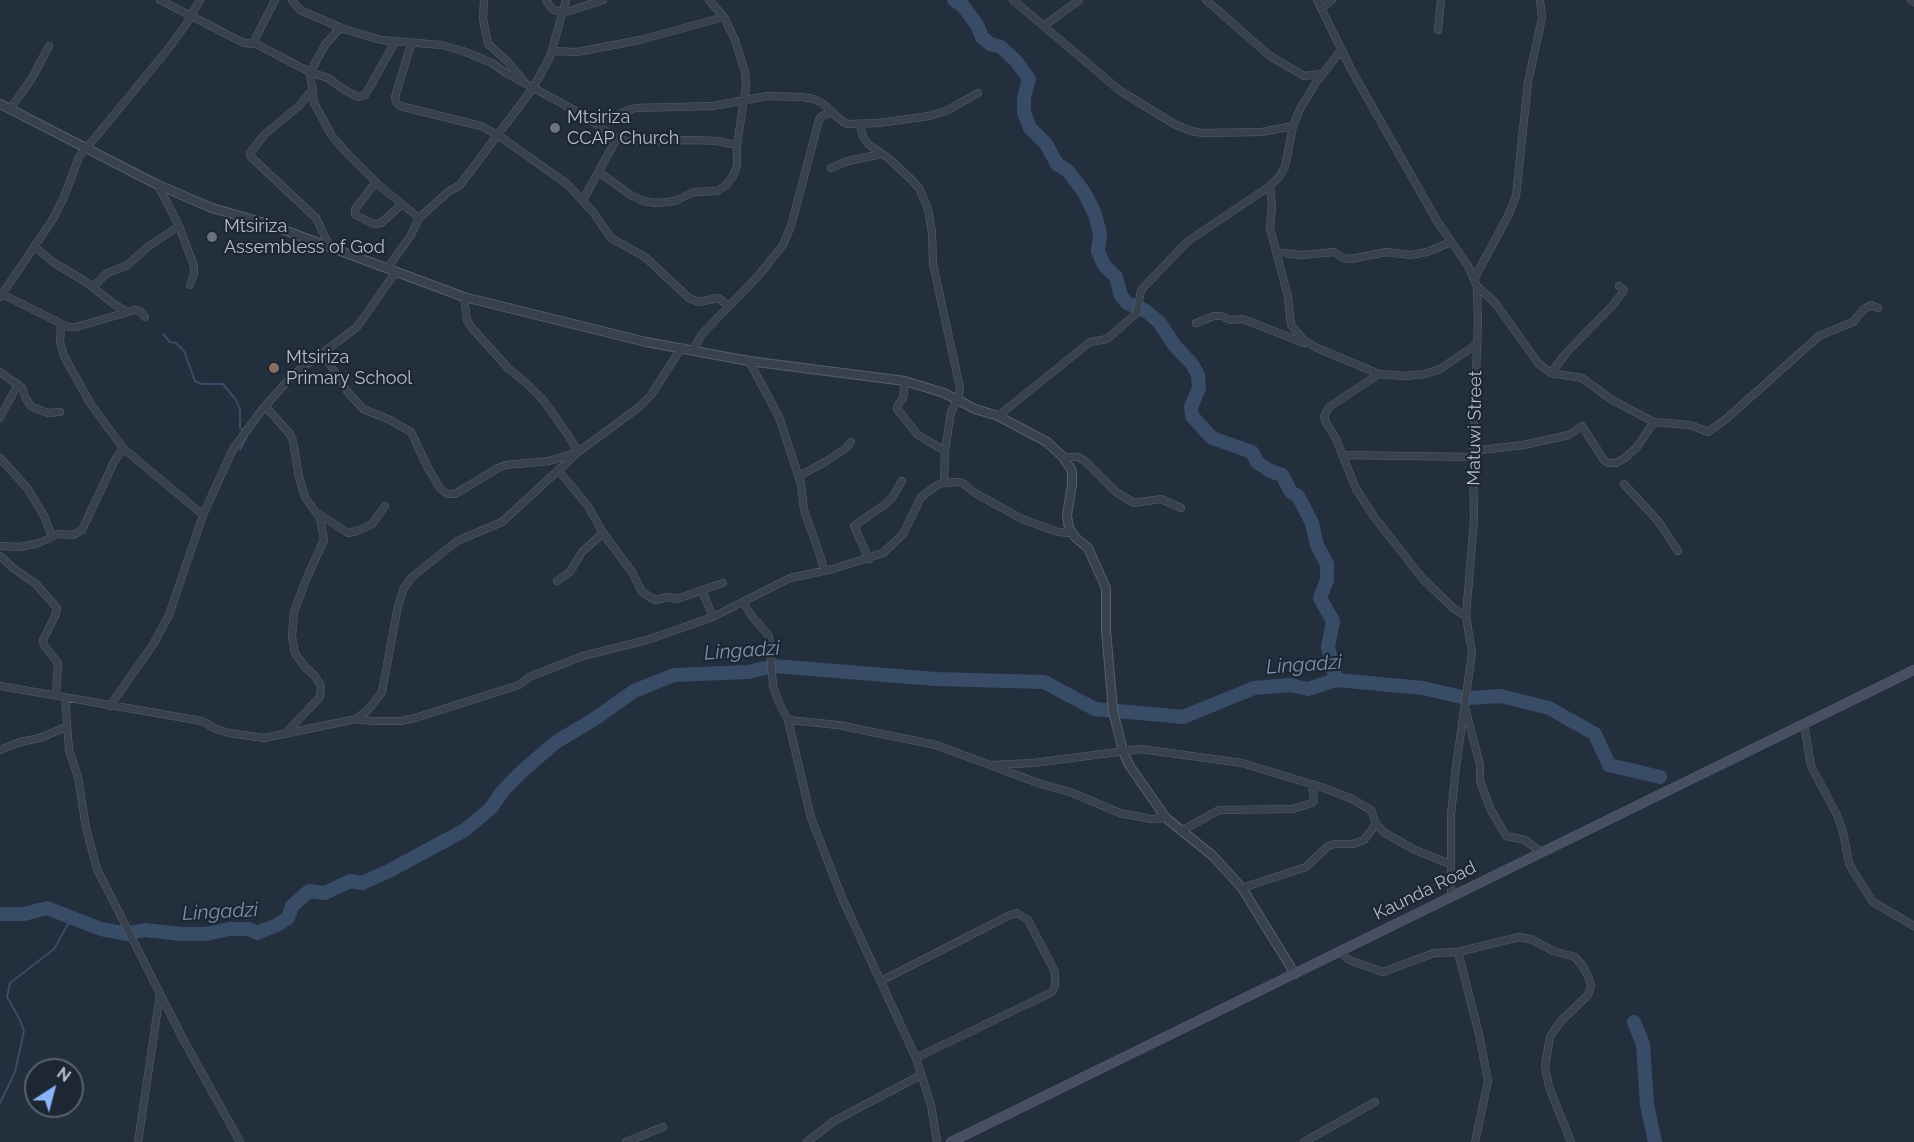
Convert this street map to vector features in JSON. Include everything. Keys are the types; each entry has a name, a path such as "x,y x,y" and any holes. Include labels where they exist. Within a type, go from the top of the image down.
{"main road":[{"name":"Kaunda Road","path":"951,1142 1914,670"}],"street":[{"path":"160,0 244,43 252,43 310,72 328,78 343,89 362,97 367,92 394,42"},
{"path":"145,317 138,310 76,327 61,325 2,292 53,219 64,198 73,168 86,147 112,119 165,53 200,0"},
{"path":"252,43 275,0"},
{"path":"292,0 300,10 359,35 394,42 441,45 492,63 617,138 626,141 707,140 737,145"},
{"path":"484,0 483,19 488,44 529,86"},
{"path":"546,0 552,9 563,13 603,0"},
{"path":"110,706 162,629 203,515 233,449 265,406 293,375 357,327 391,271 418,218 448,192 460,185 498,135 529,86 545,69 566,0"},
{"path":"599,172 629,194 643,201 656,203 675,201 694,192 717,191 733,176 737,166 737,145 746,72 724,17 709,0"},
{"path":"1013,0 1129,96 1155,114 1191,131 1262,132 1293,126"},
{"path":"1045,25 1079,0"},
{"path":"1206,0 1269,56 1304,76 1322,74"},
{"name":"Matuwi Street","path":"1317,0 1341,50 1437,221 1477,286 1473,454 1474,520 1466,616 1472,653 1451,814 1451,896"},
{"path":"1322,8 1332,0"},
{"path":"1438,30 1441,0"},
{"path":"1474,278 1508,216 1516,196 1528,82 1542,18 1540,0"},
{"path":"552,51 577,52 640,40 724,17"},
{"path":"344,29 335,32 316,59 310,72 314,103 332,136 376,182 418,218"},
{"path":"411,44 398,85 396,102 400,106 480,126 498,135 567,184 583,200 611,238 645,257 689,298 699,302 718,298 729,306"},
{"path":"10,109 32,78 49,46"},
{"path":"998,416 1090,342 1107,339 1137,313 1141,290 1188,241 1270,186 1285,167 1293,126 1306,97 1341,50"},
{"path":"313,89 299,106 265,134 250,156 316,218 330,247"},
{"path":"595,123 635,108 713,106 767,96 801,97 822,103 843,122 861,124 929,116 946,111 978,93"},
{"path":"0,104 158,185 212,208 265,223 464,297 646,342 749,361 905,381 958,399 975,409 998,416 1039,437 1070,466 1073,477 1066,515 1069,528 1088,548 1106,588 1106,630 1113,711 1123,751 1141,784 1166,818 1212,856 1242,888 1295,974"},
{"path":"693,350 702,333 783,246 791,226 819,120 833,112"},
{"path":"861,124 863,137 868,144 912,179 928,208 933,264 960,388 958,399 951,412 945,451 944,483"},
{"path":"583,200 617,138"},
{"path":"831,168 848,161 881,154"},
{"path":"376,182 355,209 355,215 374,224 381,223 401,204"},
{"path":"158,185 194,266 190,285"},
{"path":"1270,186 1272,207 1269,223 1288,297 1291,326 1304,340 1315,347"},
{"path":"93,287 107,273 126,266 149,246 178,226"},
{"path":"1276,252 1302,255 1334,252 1343,258 1351,259 1386,252 1410,255 1427,252 1450,242"},
{"path":"35,247 65,271 93,287 127,312"},
{"path":"1551,373 1566,353 1613,305 1624,290 1619,285"},
{"path":"1477,286 1496,304 1538,363 1551,373 1582,378 1612,400 1654,422 1690,425 1708,432 1726,419 1819,336 1853,322 1863,310 1871,305 1878,308"},
{"path":"464,297 467,320 472,328 508,368 526,382 544,401 578,453"},
{"path":"1196,323 1214,316 1222,316 1230,320 1243,319 1379,374 1405,376 1432,373 1477,344"},
{"path":"61,325 60,342 64,356 90,403 123,448 203,515"},
{"path":"356,719 368,710 382,692 398,606 407,583 428,563 457,541 502,522 578,453 645,402 682,347"},
{"path":"323,354 347,391 363,409 411,432 440,489 447,494 455,494 506,465 549,461 578,453"},
{"path":"749,361 779,417 799,476 804,510 824,571"},
{"path":"0,372 18,384 25,392 26,399 32,407 48,413 60,412"},
{"path":"1379,374 1335,402 1324,417 1336,439 1356,489 1375,518 1423,579 1453,608 1466,616"},
{"path":"905,381 903,398 897,410 918,435 945,451"},
{"path":"0,418 18,384"},
{"path":"265,406 290,434 305,497 320,518 324,540 294,612 292,636 295,653 321,686 320,697 284,734"},
{"path":"1342,456 1473,454 1569,435 1582,426 1605,460 1612,464 1625,459 1637,447 1654,422"},
{"path":"799,476 825,462 851,442"},
{"path":"0,546 20,547 39,543 52,536 73,535 82,530 123,448"},
{"path":"1063,457 1078,457 1085,461 1116,492 1134,503 1161,499 1181,508"},
{"path":"0,458 28,489 44,516 52,536"},
{"path":"558,470 588,506 603,533 633,572 639,589 652,599 669,597 677,599 723,583"},
{"path":"869,559 854,526 892,498 902,481"},
{"path":"0,687 202,721 229,733 264,738 356,719 401,721 519,685 529,677 583,656 647,640 713,617 790,578 869,559 883,553 903,534 921,497 936,485 959,482 1022,519 1058,532 1072,533"},
{"path":"1624,484 1658,521 1678,551"},
{"path":"317,512 348,533 372,524 385,506"},
{"path":"557,581 570,572 582,552 603,533"},
{"path":"0,556 36,584 57,608 56,615 43,640 44,645 58,663 56,695"},
{"path":"702,591 713,617"},
{"path":"743,602 769,636 773,686 778,703 788,720 811,818 843,900 916,1058 933,1112 937,1142"},
{"path":"64,697 69,750 78,777 86,828 97,869 201,1074 240,1142"},
{"path":"1465,709 1480,765 1480,781 1490,808 1506,836 1525,840 1542,853"},
{"path":"788,720 838,725 910,739 1070,792 1120,813 1151,819 1166,818"},
{"path":"1803,724 1811,766 1837,815 1843,832 1846,854 1853,871 1873,902 1914,927"},
{"path":"0,750 66,728"},
{"path":"991,765 1033,763 1141,749 1242,763 1324,788 1366,807 1374,815 1376,824 1385,833 1415,850 1450,864"},
{"path":"1181,831 1219,810 1293,809 1312,803 1314,801 1312,784"},
{"path":"1242,888 1306,867 1321,852 1335,844 1353,844 1364,840 1376,824"},
{"path":"881,981 1017,913 1028,920 1055,972 1056,986 1052,992 916,1058"},
{"path":"1342,951 1349,960 1383,972 1434,953 1458,952 1520,937 1531,939 1553,951 1575,957 1582,965 1591,986 1588,995 1555,1029 1545,1055 1546,1076 1571,1142"},
{"path":"1458,952 1479,1034 1488,1081 1475,1142"},
{"path":"138,1142 160,994"},
{"path":"807,1142 834,1121 921,1075"},
{"path":"1304,1142 1374,1102"},
{"path":"626,1142 663,1126"}],"waterway":[{"path":"954,0 963,6 977,25 982,37 990,44 1001,47 1016,61 1029,79 1024,98 1024,112 1030,128 1046,144 1057,164 1068,171 1084,192 1095,214 1100,234 1098,251 1104,265 1116,277 1121,296 1127,303 1146,311 1159,322 1198,375 1199,388 1191,407 1192,416 1212,438 1252,452 1257,462 1270,471 1282,475 1291,492 1298,496 1312,523 1317,545 1327,564 1327,580 1320,598 1333,621 1328,647 1336,680"},
{"path":"163,334 170,342 176,343 184,351 195,381 202,384 223,384 236,400 240,410 240,428 246,432 247,436 240,450"},
{"name":"Lingadzi","path":"134,932 144,930 206,934 229,929 249,929 257,933 277,925 288,918 292,906 309,891 325,893 350,881 362,883 465,830 491,808 519,774 556,742 593,720 634,691 674,675 749,672 773,666 936,679 1044,682 1095,709 1183,717 1254,688 1290,685 1308,689 1336,680 1423,688 1462,697"},
{"path":"1469,698 1501,696 1549,708 1595,734 1609,765 1660,777"},
{"path":"0,914 24,914 47,908 101,929 128,934"},
{"path":"0,1103 15,1072 24,1031 7,997 10,983 54,949 72,917"},
{"path":"1634,1022 1643,1044 1647,1105 1655,1142"}],"place":[{"name":"Mtsiriza CCAP Church","path":"555,128"},
{"name":"Mtsiriza Assembless of God","path":"212,237"},
{"name":"Mtsiriza Primary School","path":"274,368"}]}
